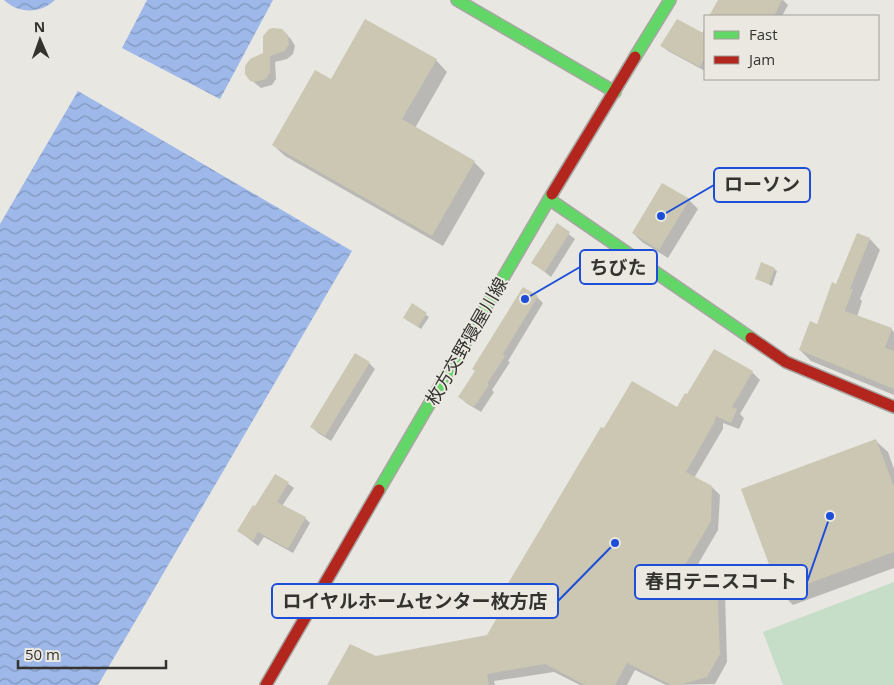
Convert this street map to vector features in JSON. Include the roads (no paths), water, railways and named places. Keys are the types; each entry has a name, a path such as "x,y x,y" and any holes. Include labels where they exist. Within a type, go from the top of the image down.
{"main road":[{"path":"457,0 615,92"},
{"name":"枚方交野寝屋川線","path":"266,685 549,199 670,0"},
{"path":"549,199 786,362 894,407"}],"water":[{"path":"4,0 55,0 43,8 23,10 10,5"},
{"path":"147,0 273,0 220,99 122,48"},
{"path":"78,91 352,251 98,685 0,685 0,224"}],"place":[{"name":"ローソン","path":"661,216"},
{"name":"ちびた","path":"525,299"},
{"name":"春日テニスコート","path":"830,516"},
{"name":"ロイヤルホームセンター枚方店","path":"615,543"}]}
